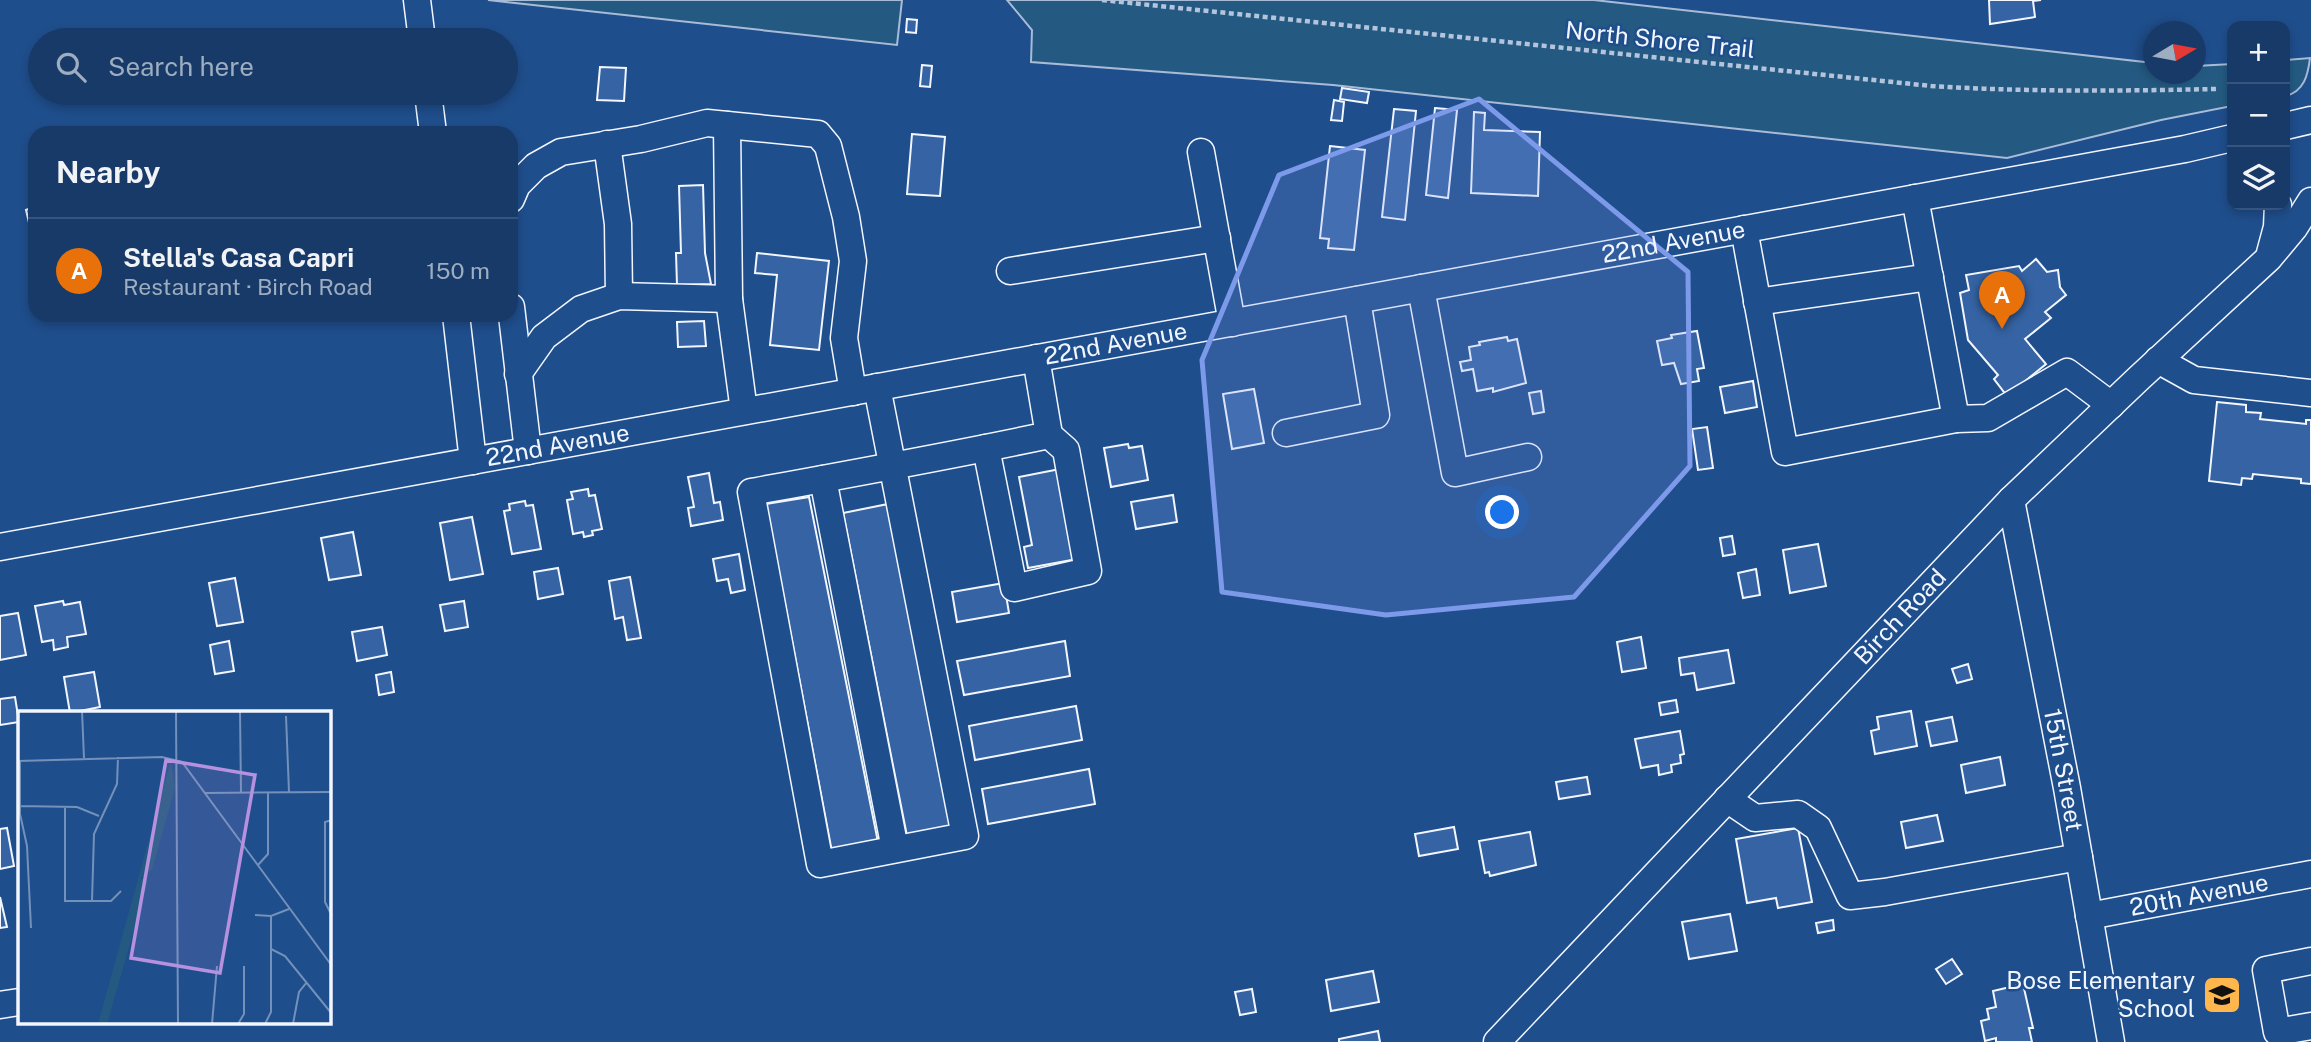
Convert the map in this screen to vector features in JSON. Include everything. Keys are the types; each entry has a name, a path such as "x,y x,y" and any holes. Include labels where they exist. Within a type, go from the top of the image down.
{"street":[{"path":"417,0 420,28"},
{"path":"430,105 432,126"},
{"path":"2290,125 2311,120"},
{"path":"518,184 536,166 561,152 707,123 818,134 828,146 846,217 853,261 844,338 892,466 965,836 820,864 751,492 892,466 1049,435"},
{"path":"727,125 729,299 744,411"},
{"name":"22nd Avenue","path":"0,547 2185,149 2227,139"},
{"path":"607,144 618,224 619,296"},
{"path":"2185,149 2227,157"},
{"path":"1201,152 1232,323"},
{"path":"1915,198 1956,419"},
{"name":"Birch Road","path":"1497,1042 2011,500 2269,258 2294,228 2311,201"},
{"path":"2269,258 2277,228 2278,210"},
{"path":"1744,229 1785,452 1956,419 1988,418 2067,372 2110,405"},
{"path":"1010,271 1217,238"},
{"path":"1757,302 1930,277"},
{"path":"1421,288 1455,473 1528,457"},
{"path":"518,374 544,337 581,309 619,296 729,299"},
{"path":"1286,433 1376,415 1357,300"},
{"path":"457,322 473,461"},
{"path":"513,322 528,451"},
{"path":"986,448 1014,588 1088,571 1066,450 1049,435 1036,358"},
{"path":"2158,360 2194,380 2311,393"},
{"path":"823,479 895,849"},
{"name":"15th Street","path":"2011,500 2067,788 2111,1042"},
{"path":"1727,799 1755,818 1798,814 1818,828 1850,896 2079,857"},
{"name":"20th Avenue","path":"2088,916 2311,874"},
{"path":"2311,961 2266,970 2273,1037 2311,1026"},
{"path":"0,1005 18,1002"}],"path":[{"name":"North Shore Trail","path":"1102,0 1931,86 2005,91 2085,92 2216,89"}],"highlighted area":[{"path":"1479,99 1688,272 1690,466 1574,597 1386,615 1222,592 1202,360 1279,175"}],"shaded area":[{"path":"488,0 902,0 897,45"},
{"path":"1007,0 1594,0 2143,62 2143,84 2206,84 2206,65 2227,64 2227,107 2161,120 2007,158 1333,85 1031,62 1032,30"},
{"path":"2310,58 2301,87 2290,94 2290,84 2290,60"}],"building":[{"path":"1989,0 2041,0 2033,1 2035,17 1990,24"},
{"path":"907,19 917,20 916,33 906,32"},
{"path":"922,65 932,66 930,87 920,86"},
{"path":"600,67 626,68 624,101 597,100"},
{"path":"1342,88 1369,92 1367,103 1340,99"},
{"path":"1334,100 1344,102 1342,121 1331,120"},
{"path":"1435,108 1457,110 1448,198 1426,195"},
{"path":"1394,109 1416,111 1405,220 1382,217"},
{"path":"1474,112 1485,113 1484,130 1540,132 1538,196 1471,193"},
{"path":"912,134 945,137 940,196 907,194"},
{"path":"1330,146 1365,150 1354,250 1328,248 1329,239 1320,238"},
{"path":"703,185 705,253 711,284 677,285 676,253 681,253 679,186"},
{"path":"757,253 829,261 819,350 770,345 777,275 755,273"},
{"path":"2036,259 2047,272 2058,270 2060,287 2066,295 2045,312 2051,318 2025,339 2046,364 2007,396 1994,379 1998,375 1968,340 1960,293 1969,290 1966,275 2019,266 2022,271"},
{"path":"704,321 706,346 678,347 677,322"},
{"path":"1697,331 1704,368 1697,369 1699,381 1681,384 1674,363 1662,365 1657,341 1672,338 1671,335"},
{"path":"1507,337 1508,341 1517,339 1526,383 1493,392 1493,388 1477,391 1473,369 1462,371 1460,362 1471,360 1469,347 1480,345 1479,342"},
{"path":"1753,381 1757,407 1725,413 1720,387"},
{"path":"1254,389 1264,443 1232,449 1223,394"},
{"path":"1541,391 1544,412 1533,414 1529,393"},
{"path":"2217,402 2246,405 2246,412 2261,413 2260,419 2306,424 2306,420 2311,420 2311,484 2301,483 2301,479 2253,474 2252,479 2242,478 2241,485 2209,481"},
{"path":"1707,427 1713,468 1698,470 1692,429"},
{"path":"1128,444 1129,448 1142,446 1148,480 1111,487 1104,448"},
{"path":"1060,469 1077,559 1028,568 1024,547 1032,545 1019,477"},
{"path":"709,473 714,503 720,502 723,520 691,526 688,508 694,507 688,477"},
{"path":"588,489 589,496 595,495 602,529 592,531 593,535 584,537 583,532 573,534 567,500 573,499 571,492"},
{"path":"1173,495 1177,522 1136,529 1131,502"},
{"path":"809,497 878,842 832,852 766,504"},
{"path":"525,501 526,506 533,505 541,549 512,554 504,511 510,510 509,504"},
{"path":"888,504 952,827 907,836 843,513"},
{"path":"472,517 483,574 450,580 440,523"},
{"path":"353,532 361,575 329,580 321,538"},
{"path":"1732,536 1735,554 1723,556 1720,538"},
{"path":"1818,544 1826,586 1790,593 1783,550"},
{"path":"739,554 745,590 731,593 728,579 717,581 713,559"},
{"path":"558,568 563,594 538,599 534,572"},
{"path":"1756,569 1760,595 1743,598 1738,573"},
{"path":"630,577 641,638 627,640 623,617 615,619 609,581"},
{"path":"235,578 243,622 217,626 209,583"},
{"path":"1004,583 1009,613 957,622 952,592"},
{"path":"63,601 64,605 80,602 86,634 67,637 68,647 54,650 53,640 42,642 35,606"},
{"path":"464,601 468,627 445,631 440,605"},
{"path":"18,613 26,655 0,660 0,616"},
{"path":"382,627 387,655 357,661 352,632"},
{"path":"1641,637 1646,668 1622,672 1617,642"},
{"path":"229,641 234,671 215,674 210,645"},
{"path":"1065,641 1070,676 964,695 957,661"},
{"path":"1728,650 1734,683 1697,690 1694,673 1681,675 1679,658"},
{"path":"1968,664 1972,679 1957,683 1952,669"},
{"path":"94,672 100,707 70,711 64,677"},
{"path":"391,672 394,692 379,695 376,675"},
{"path":"15,697 18,722 0,725 0,699"},
{"path":"1676,700 1678,712 1661,715 1659,703"},
{"path":"1076,706 1082,740 975,760 969,726"},
{"path":"1911,711 1917,746 1875,754 1871,731 1879,729 1877,717"},
{"path":"1952,717 1957,741 1931,746 1926,722"},
{"path":"1680,731 1684,754 1680,755 1681,763 1671,765 1672,772 1659,775 1658,765 1641,768 1635,739"},
{"path":"2000,757 2005,785 1966,793 1961,765"},
{"path":"1089,769 1095,804 988,824 982,789"},
{"path":"1587,777 1590,794 1559,799 1556,782"},
{"path":"1937,815 1943,841 1906,848 1901,822"},
{"path":"1454,827 1458,849 1419,856 1415,834"},
{"path":"7,828 14,866 0,869 0,829"},
{"path":"1798,828 1812,902 1778,908 1776,898 1747,903 1736,839"},
{"path":"1530,832 1536,865 1490,876 1489,872 1485,873 1479,841"},
{"path":"0,897 7,927 0,928"},
{"path":"1730,914 1737,951 1689,959 1682,922"},
{"path":"1833,920 1834,930 1818,933 1816,923"},
{"path":"1952,959 1962,974 1946,984 1936,969"},
{"path":"1373,971 1379,1002 1331,1011 1326,980"},
{"path":"2023,984 2033,1028 2029,1028 2032,1042 1996,1042 1996,1038 1985,1041 1981,1021 1989,1019 1987,1009 1996,1007 1993,991"},
{"path":"1252,989 1256,1012 1240,1015 1235,992"},
{"path":"1378,1031 1380,1042 1339,1042 1339,1039"}],"place":[{"name":"Stella's Casa Capri","path":"2002,329"},
{"name":"Bose Elementary School","path":"2222,995"}]}
